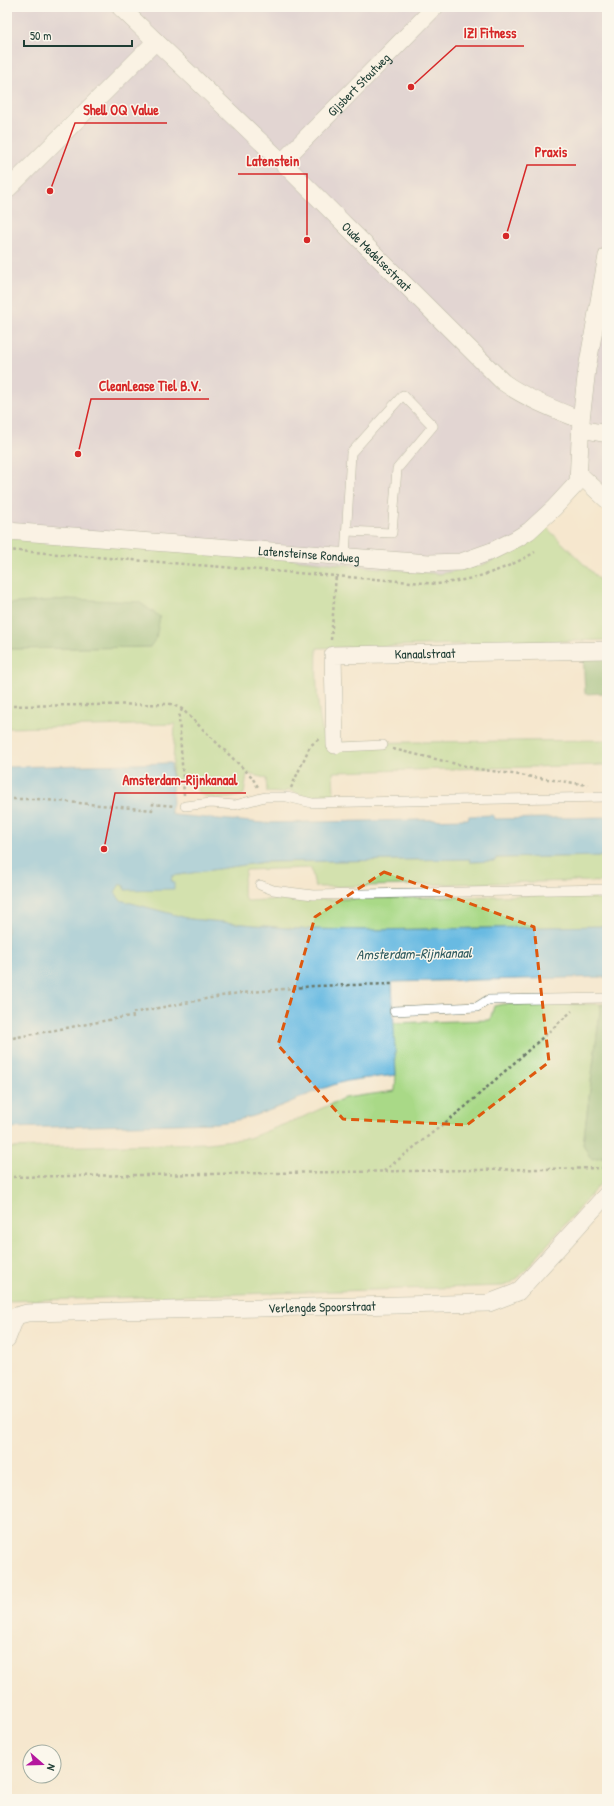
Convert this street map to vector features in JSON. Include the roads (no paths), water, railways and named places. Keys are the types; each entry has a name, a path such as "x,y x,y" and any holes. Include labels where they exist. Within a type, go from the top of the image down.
{"street":[{"name":"Oude Medelsestraat","path":"120,7 282,162 503,382 516,391 581,425 607,434"},
{"name":"Gijsbert Stoutweg","path":"282,162 435,7"},
{"path":"7,190 155,42"},
{"path":"607,256 587,369 581,425 580,475 607,500"},
{"name":"Latensteinse Rondweg","path":"7,531 429,563 461,562 480,556 516,539 529,531 574,487 580,475"},
{"name":"Kanaalstraat","path":"335,745 333,655 607,650"},
{"name":"Verlengde Spoorstraat","path":"7,1339 16,1316 27,1312 489,1303 518,1292 607,1194"}],"lane":[{"path":"342,557 346,531 351,454 403,395 433,426 397,469 392,533 346,531"},
{"path":"335,745 341,747 383,745"},
{"path":"185,806 211,803 235,805 265,797 287,797 312,803 607,797"},
{"path":"260,885 273,890 313,895 607,889"},
{"path":"394,1011 477,1007 488,1000 607,998"}],"water":[{"path":"171,763 173,805 171,805 171,813 174,815 263,823 468,819 469,816 493,815 494,819 607,817 607,856 496,858 495,861 470,862 470,859 264,862 172,876 171,882 174,882 174,889 125,890 124,884 120,884 115,892 120,900 190,919 297,929 370,930 607,926 607,977 392,982 396,1075 340,1083 318,1090 262,1113 233,1121 217,1123 7,1128 7,767"}],"place":[{"name":"IZI Fitness","path":"411,87"},
{"name":"Shell OQ Value","path":"50,191"},
{"name":"Praxis","path":"506,236"},
{"name":"Latenstein","path":"307,240"},
{"name":"CleanLease Tiel B.V.","path":"78,454"},
{"name":"Amsterdam-Rijnkanaal","path":"104,849"}]}
